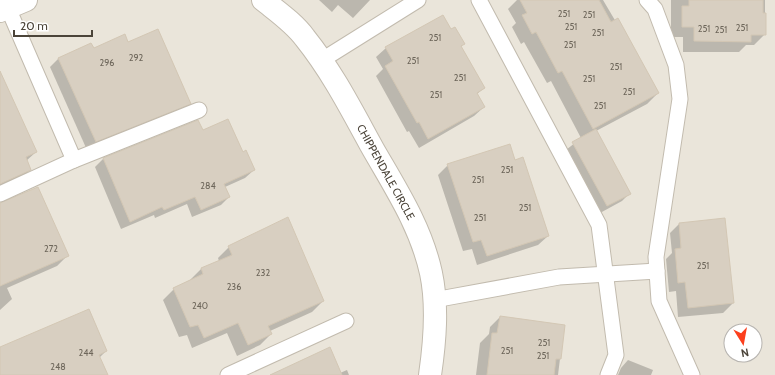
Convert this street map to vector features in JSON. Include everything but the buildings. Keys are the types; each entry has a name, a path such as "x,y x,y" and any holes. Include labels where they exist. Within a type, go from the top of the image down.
{"street":[{"name":"CHIPPENDALE CIRCLE","path":"263,0 284,17 304,37 330,71 417,228 431,274 434,300 435,342 430,375"}],"lane":[{"path":"322,60 418,0"},
{"path":"479,0 599,225 616,355 608,375"},
{"path":"647,0 655,9 676,65 680,99 656,257 659,301 692,375"},
{"path":"12,6 74,160"},
{"path":"0,194 74,160 199,110"},
{"path":"434,300 559,277 657,271"},
{"path":"228,375 346,321"}],"shaded area":[{"path":"0,0 775,0 775,375 0,375"}]}
